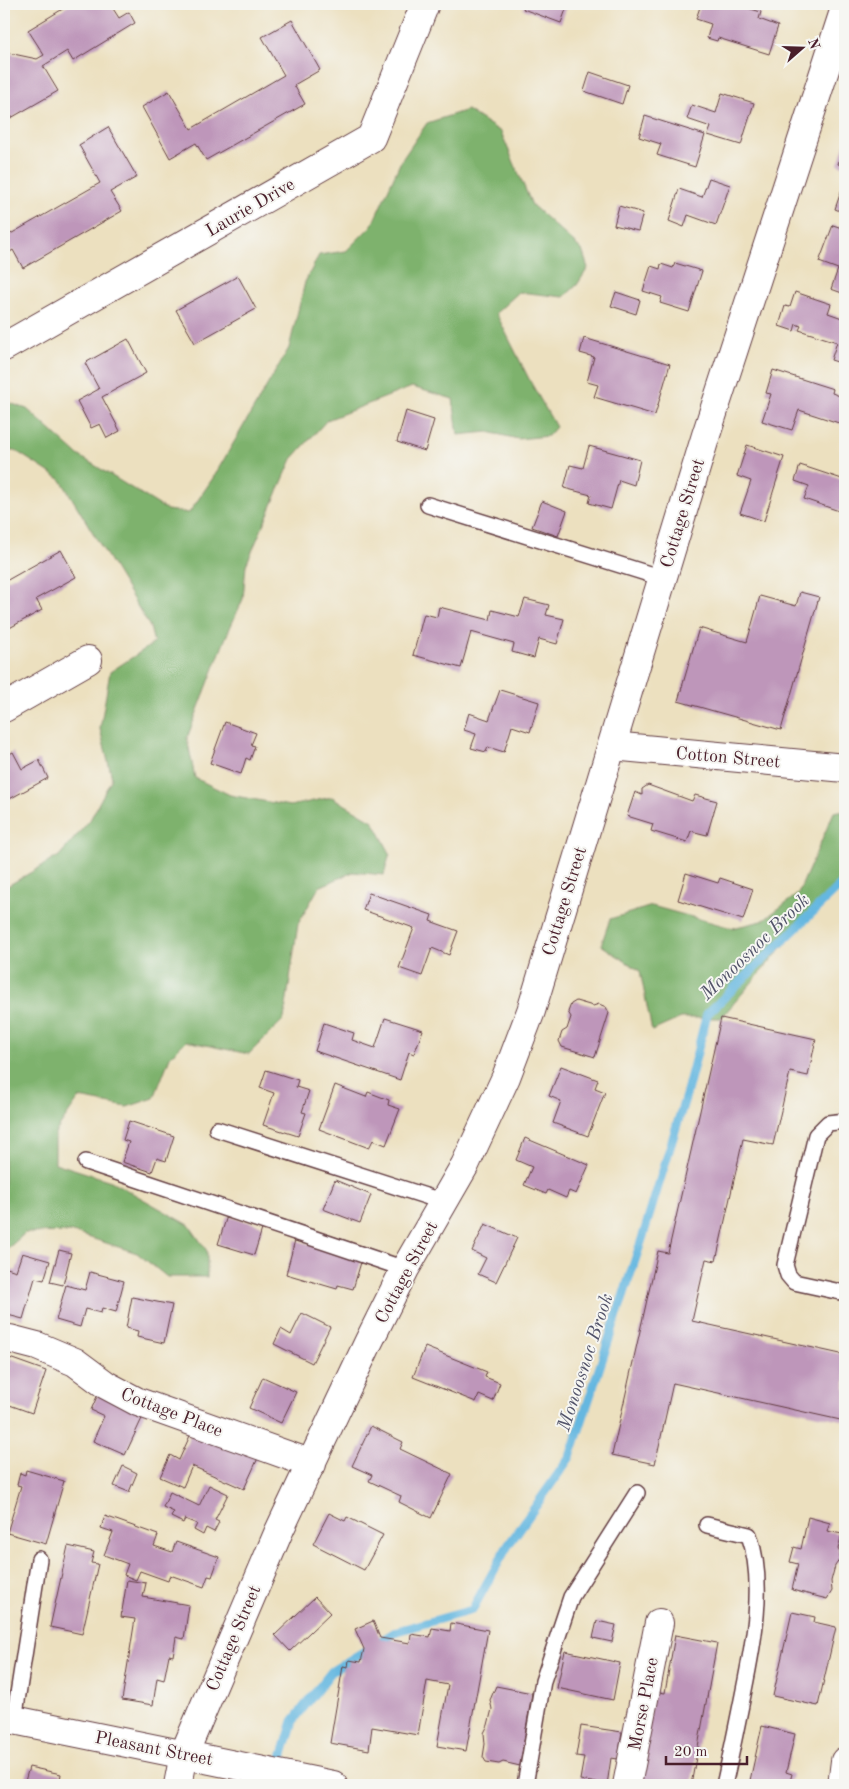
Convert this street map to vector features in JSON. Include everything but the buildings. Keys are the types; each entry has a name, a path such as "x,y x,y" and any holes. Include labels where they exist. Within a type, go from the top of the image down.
{"street":[{"name":"Laurie Drive","path":"4,347 371,138 425,4"},
{"name":"Cottage Street","path":"178,1785 184,1754 279,1531 405,1269 465,1166 502,1086 531,1011 706,435 845,8"},
{"path":"4,708 88,660"},
{"name":"Cotton Street","path":"612,746 845,768"},
{"name":"Cottage Place","path":"10,1339 38,1346 74,1362 106,1385 138,1402 312,1464"},
{"name":"Morse Place","path":"627,1785 659,1623"},
{"name":"Pleasant Street","path":"9,1719 321,1783"},
{"path":"842,1785 845,1761"}],"lane":[{"path":"428,505 662,578"},
{"path":"845,1121 828,1123 816,1135 785,1265 788,1274 794,1282 845,1294"},
{"path":"217,1129 444,1202"},
{"path":"86,1162 405,1269"},
{"path":"525,1785 543,1681 571,1597 637,1493"},
{"path":"707,1524 749,1535 755,1550 758,1578 752,1649 724,1785"},
{"path":"9,1719 39,1559"}],"green space":[{"path":"467,110 501,132 532,205 582,250 588,268 577,285 564,297 519,292 496,313 530,381 556,427 548,436 518,439 488,432 458,435 453,399 412,387 327,420 292,459 246,565 243,599 226,637 187,738 195,778 230,795 290,806 332,797 373,821 390,853 384,875 353,872 319,887 298,924 284,1019 249,1054 186,1041 170,1057 154,1098 127,1107 79,1098 55,1133 55,1163 111,1181 189,1225 207,1251 207,1277 167,1277 137,1253 72,1232 25,1233 4,1252 4,888 59,856 90,820 112,778 100,729 110,672 154,643 150,627 61,480 16,451 4,451 4,401 27,409 78,455 167,510 189,513 213,478 289,348 305,282 319,255 346,251 372,225 401,161 427,123"},
{"path":"845,810 845,875 721,1018 681,1018 652,1031 640,971 601,945 610,919 652,906 732,928 762,921 798,894 834,812"}],"waterway":[{"name":"Monoosnoc Brook","path":"278,1771 293,1721 332,1671 397,1631 472,1610 507,1547 570,1457 643,1236 686,1095 707,1014 845,881"}]}
